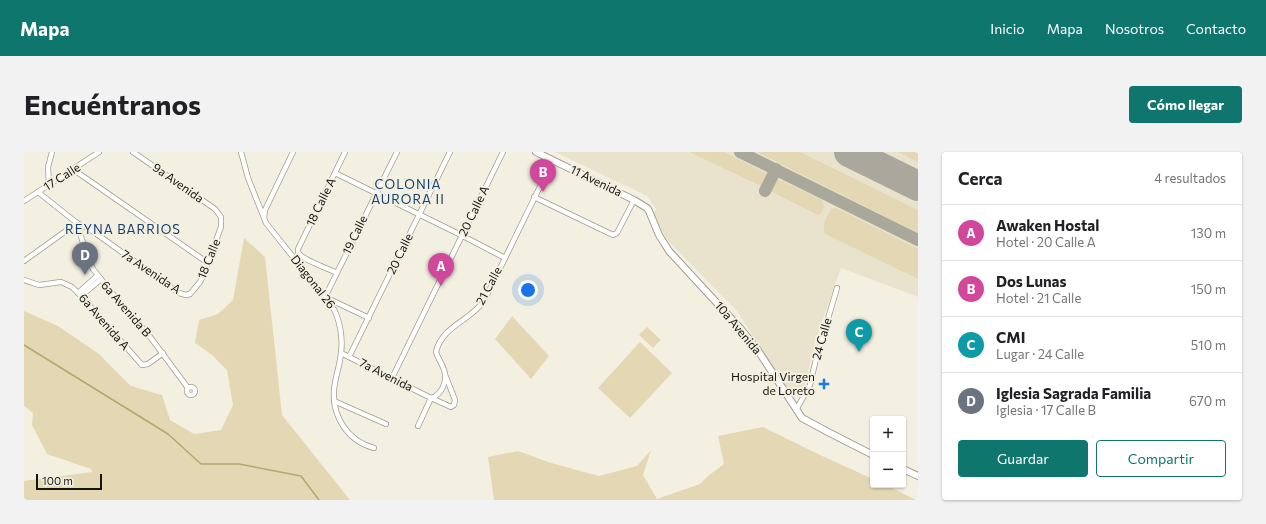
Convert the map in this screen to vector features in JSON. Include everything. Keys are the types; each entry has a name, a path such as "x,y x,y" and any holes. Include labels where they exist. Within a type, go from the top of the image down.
{"main road":[{"name":"11 Avenida","path":"536,152 634,200"},
{"name":"10a Avenida","path":"634,200 647,208 659,235 669,251 740,328 757,349 796,410 805,420 870,453"},
{"path":"906,470 918,476"}],"street":[{"path":"49,185 48,167 52,152"},
{"name":"17 Calle","path":"24,201 74,170 99,152"},
{"name":"9a Avenida","path":"133,152 215,209 221,217"},
{"name":"Diagonal 26","path":"241,152 248,178 266,223 332,306 338,318 342,353 335,384 334,401"},
{"path":"264,219 265,210 293,152"},
{"name":"18 Calle A","path":"337,273 305,258 298,252 345,152"},
{"name":"19 Calle","path":"325,297 397,152"},
{"name":"20 Calle","path":"349,357 450,152"},
{"name":"20 Calle A","path":"392,378 503,152"},
{"name":"21 Calle","path":"431,398 451,407 454,406 455,397 436,352 439,342 447,332 473,313 481,305 553,160"},
{"path":"74,170 208,263"},
{"path":"335,173 462,235 504,258"},
{"name":"7a Avenida A","path":"38,192 77,223 91,230 179,293 186,295"},
{"path":"534,197 613,236 617,233 634,200"},
{"name":"18 Calle","path":"186,295 190,294 200,282 222,227 221,217"},
{"path":"24,261 77,223"},
{"name":"6a Avenida B","path":"77,223 92,269 148,334 188,388"},
{"path":"80,294 99,278"},
{"name":"6a Avenida A","path":"24,280 39,285 61,282 72,287 80,294 140,364 144,366 163,353"},
{"name":"24 Calle","path":"796,410 810,385 837,288"},
{"path":"325,297 369,318"},
{"name":"7a Avenida","path":"342,353 431,398"},
{"path":"418,426 431,398 439,393 446,376"},
{"path":"334,401 386,424"},
{"path":"334,401 339,417 347,432 356,441 374,448"}],"shaded area":[{"path":"555,152 918,152 918,297 841,268 816,339 804,388 796,395 788,392 737,311 668,241 653,214 656,209 647,196"},
{"path":"689,152 724,152 768,174 769,176 765,185 761,186"},
{"path":"757,152 800,152 918,210 918,233"},
{"path":"898,152 918,152 918,162"},
{"path":"778,179 822,200 824,206 821,214 818,215 772,192 771,188 775,180"},
{"path":"836,208 918,249 918,279 825,234 824,225 826,218 831,209"},
{"path":"244,238 265,257 282,415 350,500 24,500 24,481 92,472 91,469 47,454 32,425 33,413 24,406 24,311 58,326 99,354 131,386 162,395 170,420 194,434 221,430 233,405 227,370 212,355 195,343 199,320 218,314 233,300"},
{"path":"86,256 89,267 80,270 76,261"},
{"path":"512,316 549,356 531,379 495,339"},
{"path":"647,327 661,340 653,348 639,335"},
{"path":"640,342 672,373 630,418 598,388"},
{"path":"763,427 870,478 870,488 892,488 916,500 494,500 488,457 518,451 551,463 599,476 637,466 651,450 643,475 657,499 700,484 724,464 718,436"}],"waterway":[{"path":"24,345 168,434 201,464 239,464 301,476 319,500"}],"taxiway":[{"path":"740,152 918,240"},
{"path":"765,191 776,169"}],"runway":[{"path":"849,152 918,186"}],"place":[{"name":"Dos Lunas","path":"543,192"},
{"name":"Iglesia Sagrada Familia","path":"85,275"},
{"name":"Awaken Hostal","path":"441,286"},
{"name":"CMI","path":"859,352"},
{"name":"Hospital Virgen de Loreto","path":"824,384"}],"district":[{"name":"COLONIA AURORA II","path":"408,192"},
{"name":"REYNA BARRIOS","path":"123,229"}]}
